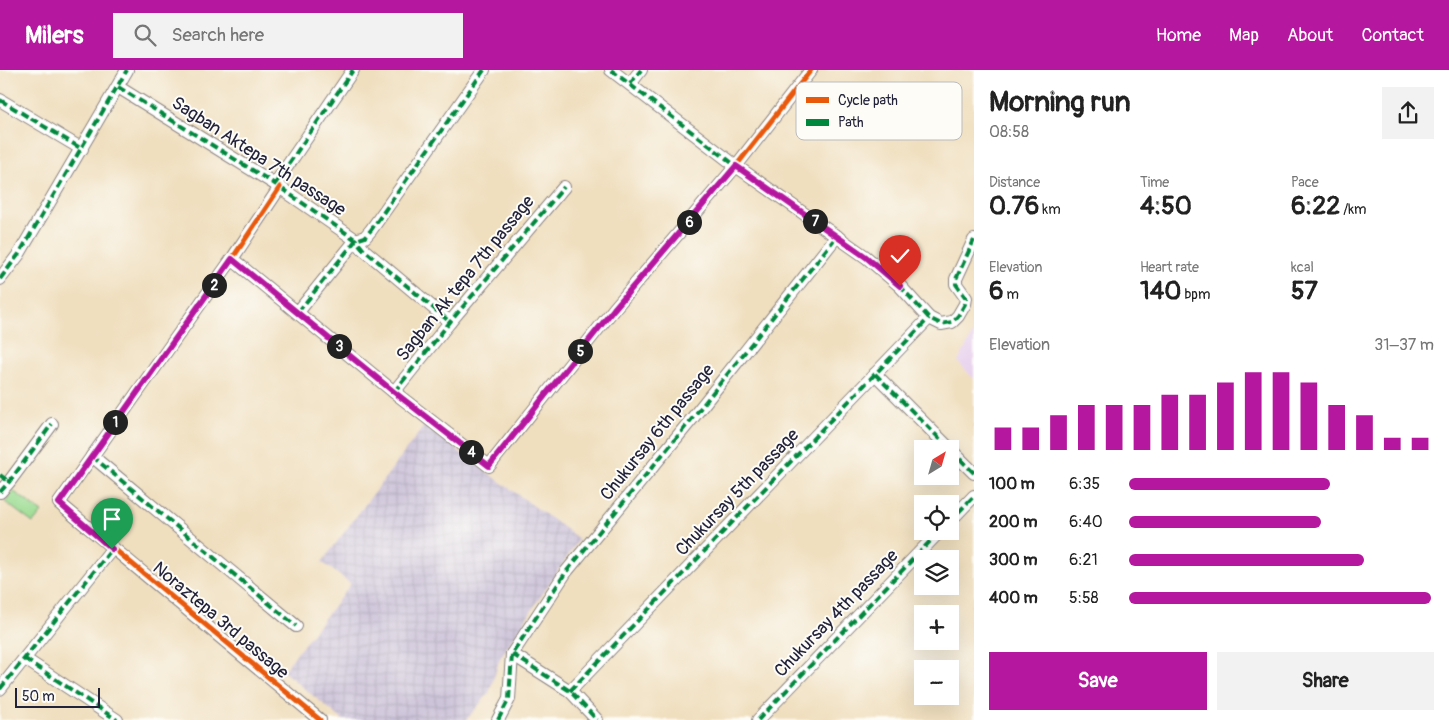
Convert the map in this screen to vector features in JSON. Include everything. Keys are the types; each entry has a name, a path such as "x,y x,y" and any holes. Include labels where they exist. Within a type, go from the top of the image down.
{"street":[{"path":"0,279 19,254 127,70"},
{"path":"296,626 92,456 232,259 277,185 353,70"},
{"path":"298,312 356,240 365,237 371,230 484,70"},
{"path":"611,70 736,166 866,257 900,286 929,318 941,324 952,322 962,310 966,298 956,284 956,279 974,240"},
{"path":"630,84 641,70"},
{"path":"802,82 811,70"},
{"name":"Sagban Aktepa 7th passage","path":"118,87 277,185 356,240 363,249 450,322"},
{"path":"232,259 394,392 489,466 614,309 736,166 796,89"},
{"path":"0,100 82,149"},
{"name":"Sagban Ak tepa 7th passage","path":"394,392 450,322 564,187"},
{"name":"Chukursay 6th passage","path":"512,654 566,572 691,420 837,236"},
{"name":"Chukursay 5th passage","path":"570,691 929,318"},
{"path":"875,374 974,473"},
{"path":"0,492 5,478 52,424"},
{"name":"Noraztepa 3rd passage","path":"92,456 59,503 320,720"},
{"path":"959,512 974,496"},
{"name":"Chukursay 4th passage","path":"758,720 931,540"},
{"path":"0,689 112,549"},
{"path":"498,720 509,698 512,654 570,691 597,720"},
{"path":"24,659 117,720"}],"shaded area":[{"path":"974,332 974,379 958,362"},
{"path":"424,426 579,539 500,658 489,693 466,720 343,720 283,671 351,584 322,562"}],"green space":[{"path":"13,491 42,512 33,523 5,502"}],"marked path":[{"path":"0,279 19,254 127,70"},
{"path":"275,184 353,70"},
{"path":"298,312 356,240 365,237 371,230 484,70"},
{"path":"611,70 736,166 866,257 900,286 929,318 941,324 952,322 965,304 966,298 956,284 956,279 974,240"},
{"path":"630,84 641,70"},
{"path":"118,87 275,184 356,240 363,249 450,322"},
{"path":"0,100 82,149"},
{"path":"394,392 450,322 564,187"},
{"path":"498,720 509,699 512,654 566,572 691,420 837,236"},
{"path":"570,691 929,318"},
{"path":"875,374 974,473"},
{"path":"0,492 52,424"},
{"path":"92,456 296,626"},
{"path":"0,475 9,482"},
{"path":"959,512 974,496"},
{"path":"758,720 931,540"},
{"path":"0,689 112,549"},
{"path":"512,654 570,691 597,720"},
{"path":"25,659 117,720"}],"cycle path":[{"path":"802,82 811,70"},
{"path":"232,259 394,392 489,466 614,309 736,166 796,89"},
{"path":"280,187 232,259 59,503 320,720"}],"route":[{"path":"112,549 59,503 232,259 394,392 489,466 614,309 736,166 866,257 900,286"}]}
